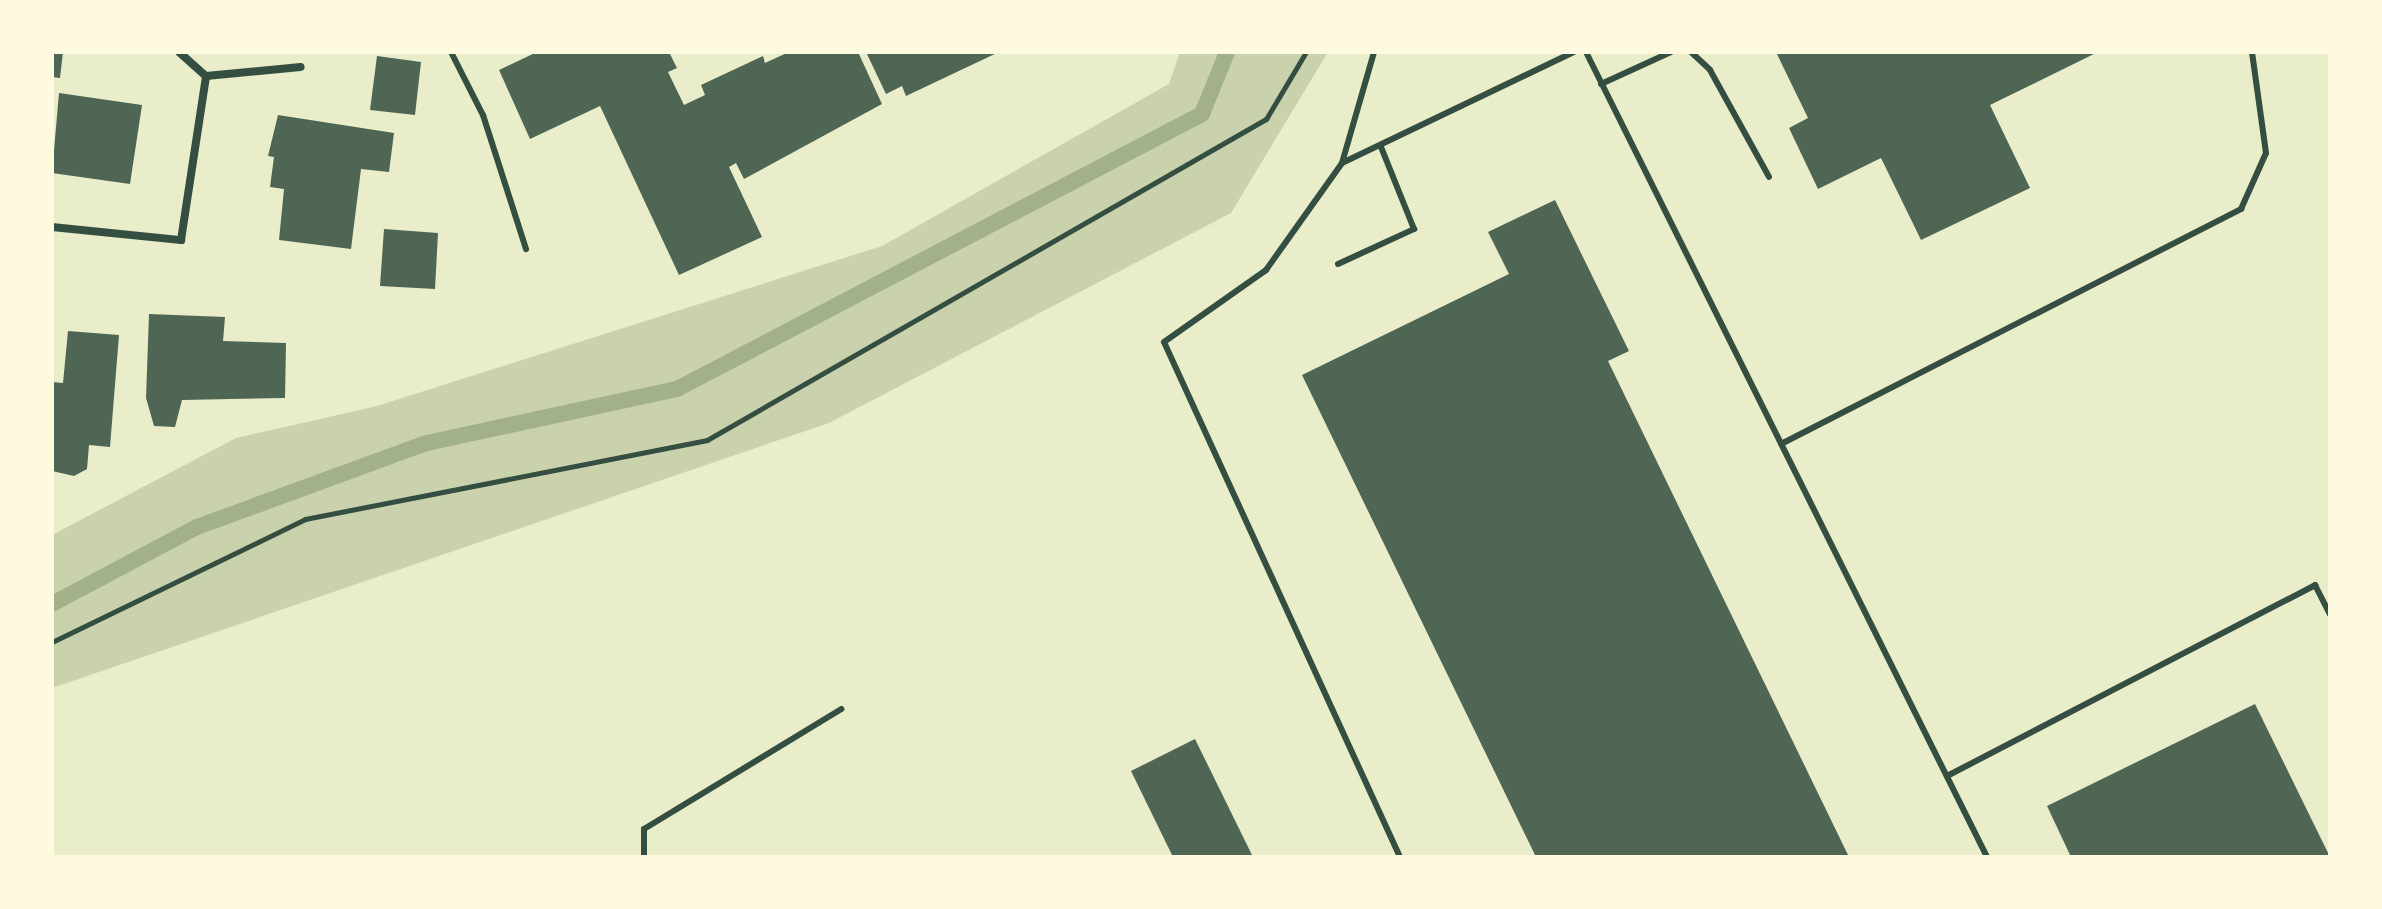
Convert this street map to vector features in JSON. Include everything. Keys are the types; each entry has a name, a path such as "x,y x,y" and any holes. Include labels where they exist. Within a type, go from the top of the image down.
{"street":[{"path":"179,52 206,76 301,67"},
{"path":"52,227 181,240 206,76"}],"lane":[{"path":"451,52 483,115 526,249"},
{"path":"1374,52 1342,163 1266,270 1164,342 1400,857"},
{"path":"1342,163 1574,52"},
{"path":"1586,52 1987,857"},
{"path":"1601,84 1671,52"},
{"path":"1691,52 1710,70 1769,177"},
{"path":"1781,444 2241,209 2261,173 2267,142 2252,52"},
{"path":"1338,264 1414,229 1381,147"},
{"path":"1947,776 2315,585 2330,614"},
{"path":"644,857 644,829 841,709"}],"path":[{"path":"52,642 305,519 707,440 1266,119 1306,52"}],"green space":[{"path":"1180,52 1328,52 1231,213 829,423 52,688 52,535 236,438 377,406 882,246 1169,84"}],"building":[{"path":"52,52 63,52 60,78 52,77"},
{"path":"537,52 669,52 677,68 668,72 684,105 705,95 701,85 763,56 765,63 789,52 858,52 882,104 744,179 736,163 729,167 762,237 679,275 600,106 530,139 499,70"},
{"path":"866,52 999,52 906,96 902,86 886,94"},
{"path":"1776,52 2098,52 1990,105 2030,188 1921,240 1881,158 1818,189 1789,128 1808,118"},
{"path":"377,56 421,62 415,115 370,110"},
{"path":"59,93 142,105 130,184 52,173"},
{"path":"278,115 394,133 389,172 361,169 351,249 279,240 284,189 270,187 274,157 268,156"},
{"path":"1555,200 1629,351 1608,361 1849,857 1536,857 1302,375 1509,274 1488,232"},
{"path":"384,229 438,233 435,289 380,286"},
{"path":"149,314 225,317 223,341 286,343 285,398 182,400 175,427 154,426 146,398"},
{"path":"68,331 119,335 110,447 89,445 87,469 74,476 52,471 52,382 63,383"},
{"path":"2255,704 2330,857 2071,857 2047,806"},
{"path":"1195,739 1253,857 1173,857 1131,771"}],"waterway":[{"path":"52,604 197,527 427,443 677,389 1202,114 1227,52"}]}
